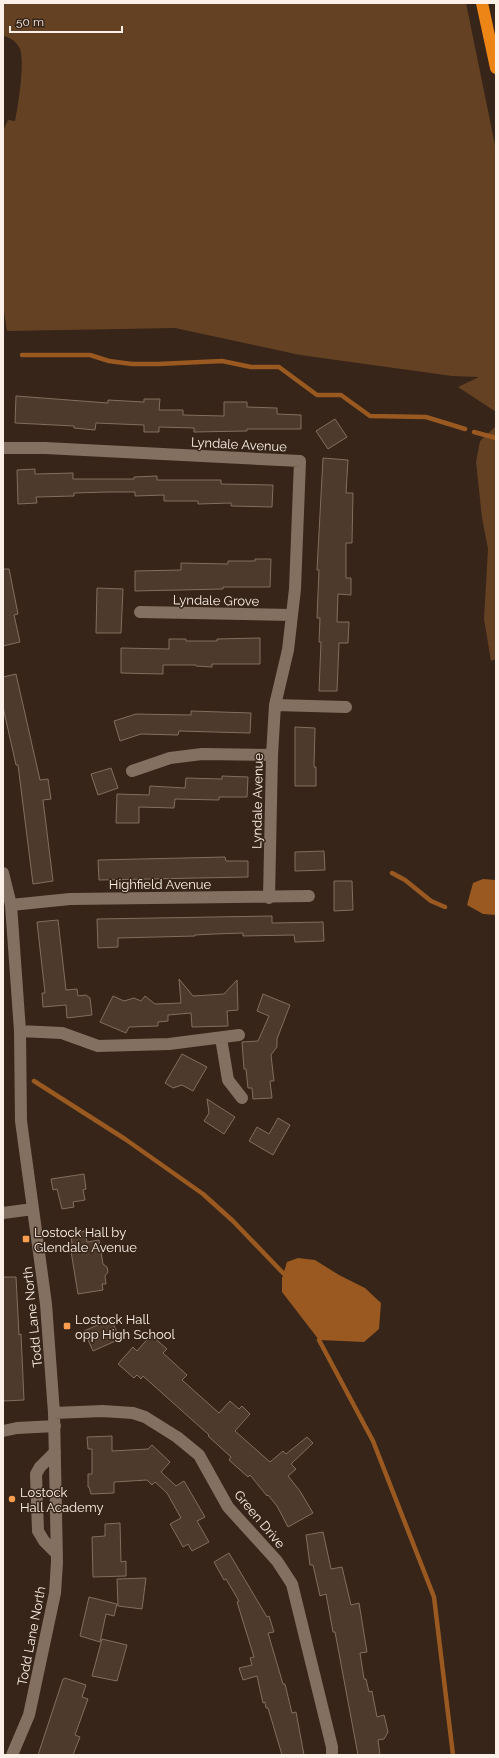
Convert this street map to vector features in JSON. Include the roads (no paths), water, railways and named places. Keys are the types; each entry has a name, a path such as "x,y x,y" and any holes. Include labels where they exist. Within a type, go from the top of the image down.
{"highway":[{"path":"482,3 496,68"}],"street":[{"name":"Lyndale Avenue","path":"3,448 45,448 300,461 295,589 288,650 275,705 272,755 269,898"},
{"name":"Lyndale Grove","path":"140,612 292,616"},
{"path":"275,705 346,706"},
{"path":"132,771 170,758 202,754 272,755"},
{"name":"Todd Lane North","path":"3,873 11,905 20,1031 21,1121 46,1304 55,1426 57,1554 55,1593 29,1715 12,1755"},
{"name":"Highfield Avenue","path":"11,905 70,899 269,898 309,896"},
{"path":"20,1031 62,1033 98,1046 169,1044 239,1036"},
{"path":"222,1038 228,1080 242,1098"},
{"path":"3,1213 33,1209"},
{"name":"Green Drive","path":"54,1413 102,1411 133,1413 145,1417 177,1437 199,1455 228,1507 277,1561 292,1584 332,1747 332,1755"},
{"path":"3,1431 17,1428 55,1426"},
{"path":"55,1452 40,1467 36,1474 38,1531 44,1541 57,1554"}],"waterway":[{"path":"22,355 90,355 109,361 132,364 222,361 251,367 279,367 317,395 341,395 370,416 426,417 465,429"},
{"path":"474,432 496,438"},
{"path":"392,873 405,880 431,901 445,907"},
{"path":"34,1081 125,1139 203,1194 233,1221 283,1273"},
{"path":"319,1340 373,1441 434,1597 453,1755"}],"place":[{"name":"Lostock Hall by Glendale Avenue","path":"26,1239"},
{"name":"Lostock Hall opp High School","path":"67,1326"},
{"name":"Lostock Hall Academy","path":"12,1499"}]}
